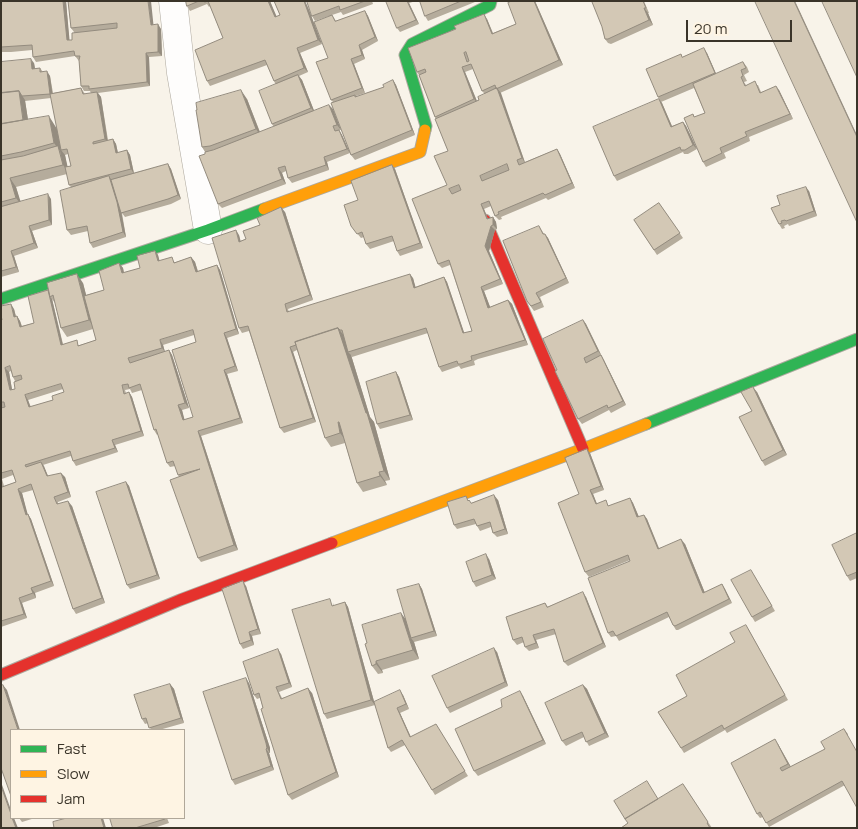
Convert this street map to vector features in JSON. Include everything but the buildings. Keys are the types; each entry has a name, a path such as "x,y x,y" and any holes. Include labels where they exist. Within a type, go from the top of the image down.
{"street":[{"path":"173,1 181,73 208,230"},
{"path":"1,299 208,230 420,152 426,126 405,55 412,44 490,5 491,1"},
{"path":"485,220 583,449"},
{"path":"1,675 180,600 583,449 857,339"}],"traffic: fast":[{"path":"425,130 426,126 405,55 412,44 490,5 491,1"},
{"path":"1,299 208,230 264,209"},
{"path":"646,424 857,339"}],"traffic: slow":[{"path":"264,209 420,152 425,130"},
{"path":"332,543 646,424"}],"traffic: jam":[{"path":"485,220 583,449"},
{"path":"1,675 180,600 332,543"}]}
